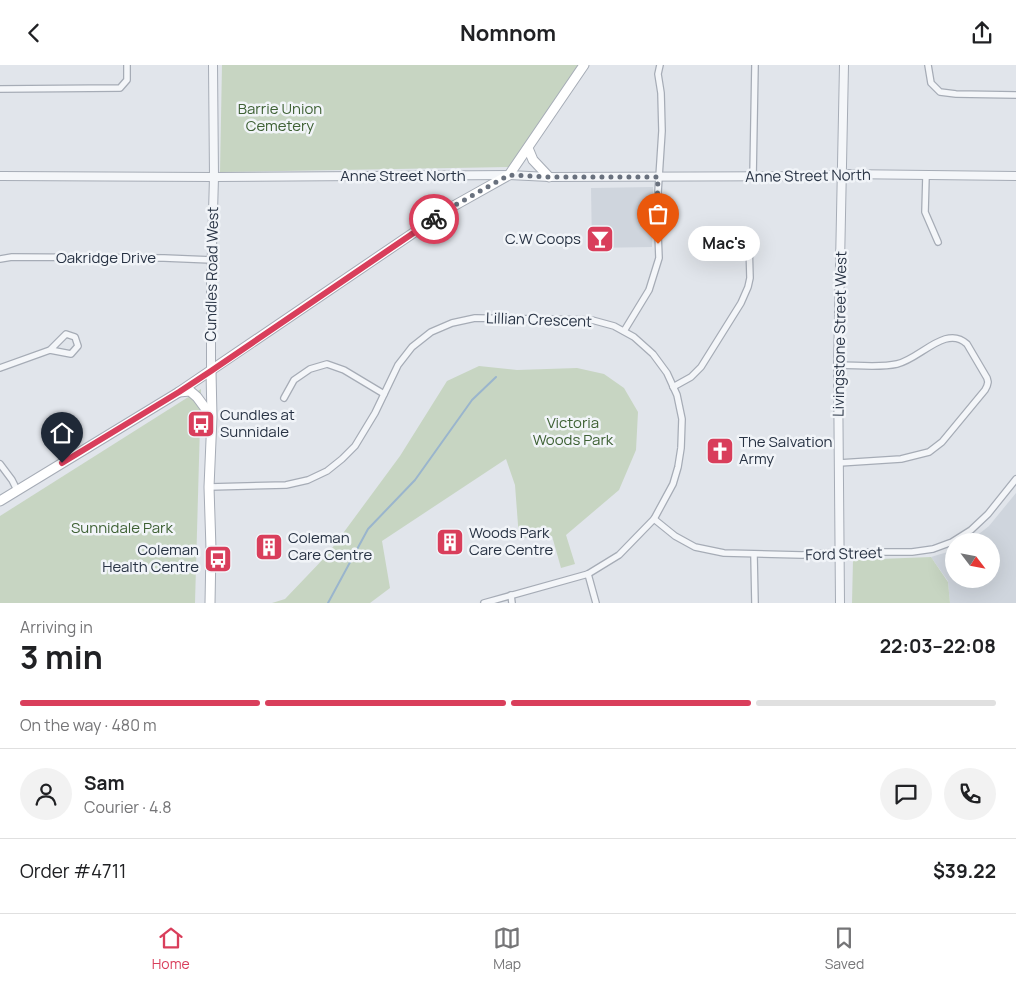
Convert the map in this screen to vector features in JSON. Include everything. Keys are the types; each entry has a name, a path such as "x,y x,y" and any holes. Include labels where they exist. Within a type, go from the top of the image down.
{"main road":[{"path":"0,501 179,392 450,208 509,175 584,65"},
{"path":"528,148 538,167 549,177"},
{"name":"Cundles Road West","path":"210,603 211,371"},
{"path":"179,392 190,391 212,417"}],"street":[{"path":"0,89 120,87 127,80 127,65"},
{"name":"Cundles Road West","path":"211,371 214,177 213,65"},
{"path":"624,331 649,290 659,258 657,208 662,131 662,93 658,74 660,65"},
{"path":"753,177 755,65"},
{"name":"Livingstone Street West","path":"840,603 838,365 844,65"},
{"path":"928,65 930,83 940,92 1016,95"},
{"name":"Anne Street North","path":"0,175 819,177 842,174 1016,176"},
{"path":"926,176 925,212 938,242"},
{"path":"673,387 691,377 701,367 741,303 750,279 750,243"},
{"name":"Oakridge Drive","path":"0,259 12,257 212,260"},
{"name":"Lillian Crescent","path":"210,487 286,485 308,480 326,471 355,446 375,413 398,365 412,347 431,332 452,323 475,318 592,320 614,326 634,337 653,354 667,373 677,395 682,419 681,448 673,484 654,519 619,555 588,574 484,603"},
{"path":"0,368 50,350 66,334 75,337 78,346 71,354 50,350"},
{"path":"838,365 896,365 905,362 941,340 955,337 967,344 988,382 985,390 942,442 929,452 902,459 839,463"},
{"path":"284,398 294,380 310,369 326,364 344,370 384,394"},
{"path":"0,464 17,490"},
{"name":"Ford Street","path":"654,519 675,536 695,547 724,553 802,555 840,552 912,552 933,549 952,542 970,530 988,514 1016,479"},
{"path":"754,555 755,603"},
{"path":"588,574 596,603"},
{"path":"511,595 512,603"}],"shaded area":[{"path":"653,187 652,247 592,248 591,188"},
{"path":"1016,493 1016,603 950,603 949,588 1000,588 1000,533 980,533 989,526"},
{"path":"945,553 945,577 931,557"}],"green space":[{"name":"Barrie Union Cemetery","path":"222,65 578,65 509,167 220,172"},
{"name":"Victoria Woods Park","path":"479,366 517,370 577,368 604,374 624,388 638,412 636,450 619,490 566,535 575,564 561,568 552,536 519,538 515,485 506,459 382,541 390,588 370,603 272,603 285,599 327,555 400,456 447,381"},
{"name":"Sunnidale Park","path":"201,389 195,603 0,603 0,516"},
{"path":"931,557 945,578 945,588 949,588 950,603 852,603 853,560"}],"waterway":[{"path":"328,603 368,529 415,480 472,400 496,377"}],"way so far":[{"path":"434,219 509,175 658,177 658,244"}],"place":[{"name":"C.W Coops","path":"600,239"},
{"name":"Mac's","path":"658,244"},
{"name":"Cundles at Sunnidale","path":"201,424"},
{"name":"The Salvation Army","path":"720,451"},
{"name":"Woods Park Care Centre","path":"450,542"},
{"name":"Coleman Care Centre","path":"269,547"},
{"name":"Coleman Health Centre","path":"218,559"}],"route":[{"path":"62,463 179,392 434,219"}]}
